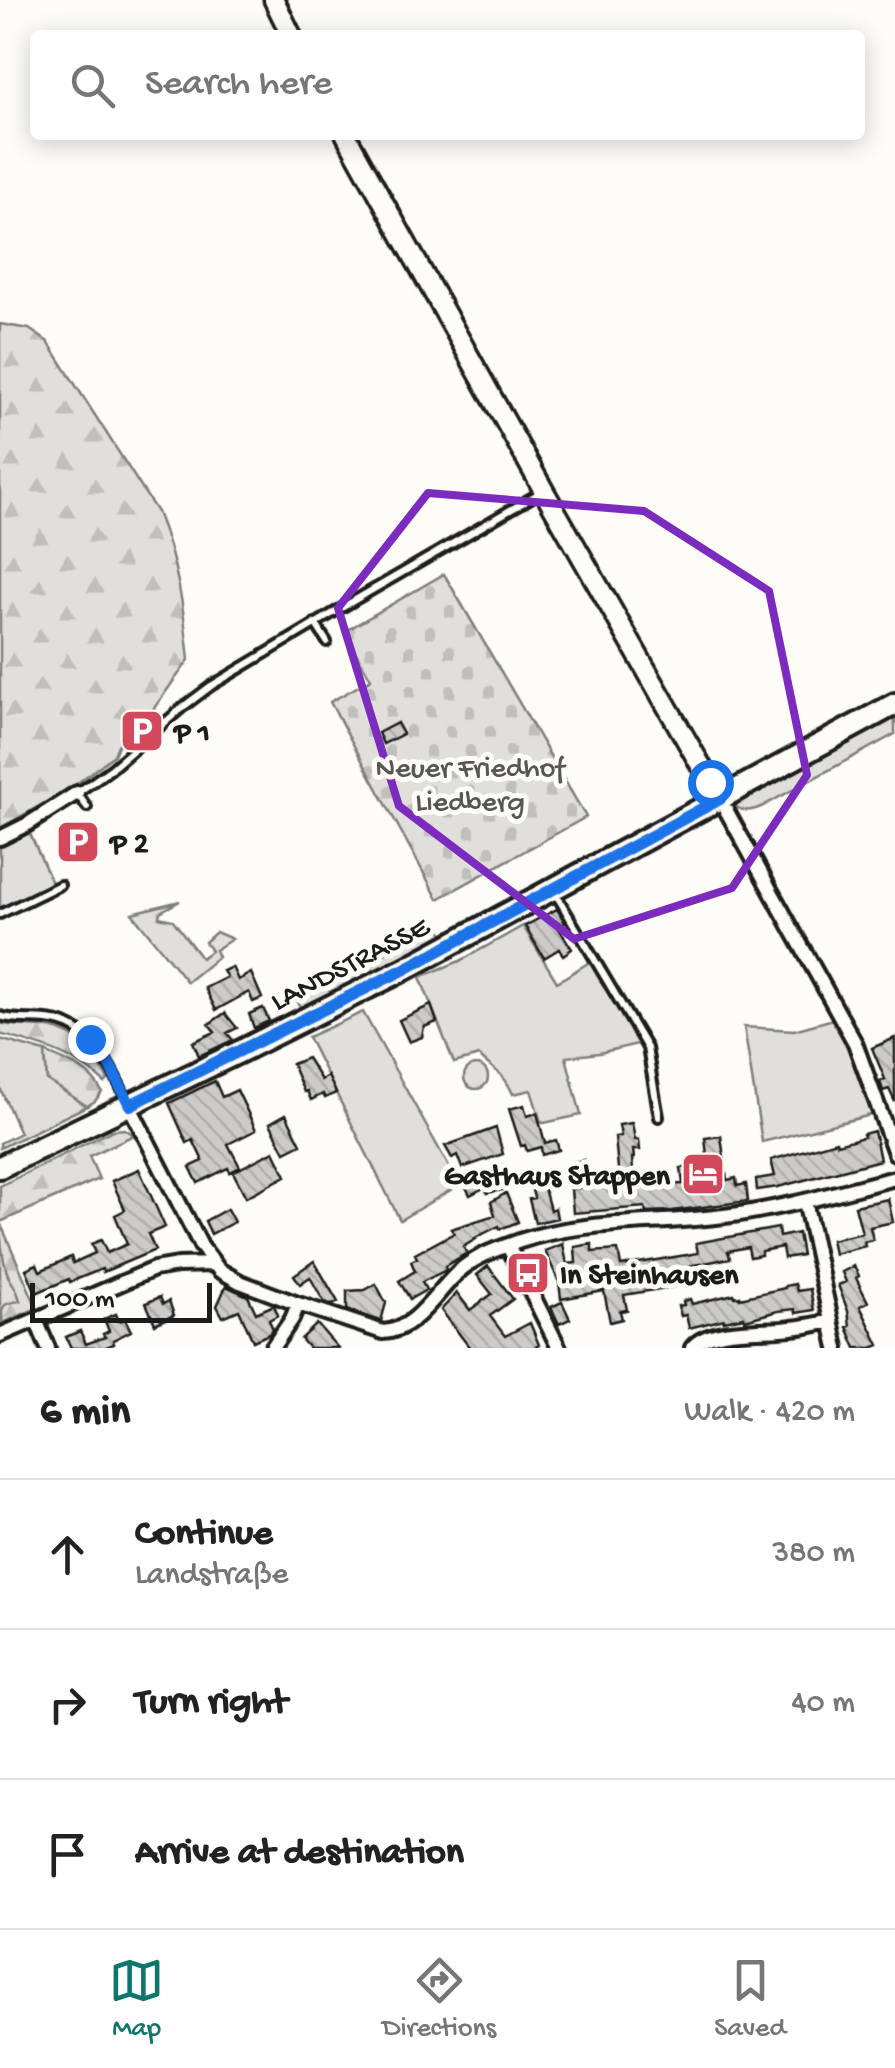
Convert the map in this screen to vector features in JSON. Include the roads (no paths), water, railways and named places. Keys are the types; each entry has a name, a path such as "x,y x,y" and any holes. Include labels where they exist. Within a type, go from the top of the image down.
{"main road":[{"name":"LANDSTRASSE","path":"0,1167 405,969 895,704"}],"street":[{"path":"274,0 289,30"},
{"path":"349,140 856,1042 895,1153"},
{"path":"0,838 78,793"},
{"path":"130,1105 213,1264 240,1282 373,1330 394,1331 412,1320 463,1268 484,1254 508,1246 580,1227 710,1218 805,1201 895,1178"},
{"path":"805,1201 837,1348"},
{"path":"508,1246 560,1348"},
{"path":"4,1330 154,1269 213,1264"},
{"path":"272,1348 298,1304"},
{"path":"36,1320 48,1348"},
{"path":"692,1348 700,1339 831,1321"},
{"path":"394,1331 397,1348"}],"lane":[{"path":"87,808 78,793 203,691 544,491"},
{"path":"316,624 327,642"},
{"path":"0,914 60,884"},
{"path":"553,890 647,1048 659,1117"},
{"path":"0,1016 54,1021 83,1034 107,1060 130,1105"}],"place":[{"name":"P 1","path":"142,731"},
{"name":"P 2","path":"78,842"},
{"name":"Gasthaus Stappen","path":"703,1174"},
{"name":"In Steinhausen","path":"528,1273"}],"park label":[{"name":"Neuer Friedhof Liedberg","path":"470,783"}]}
